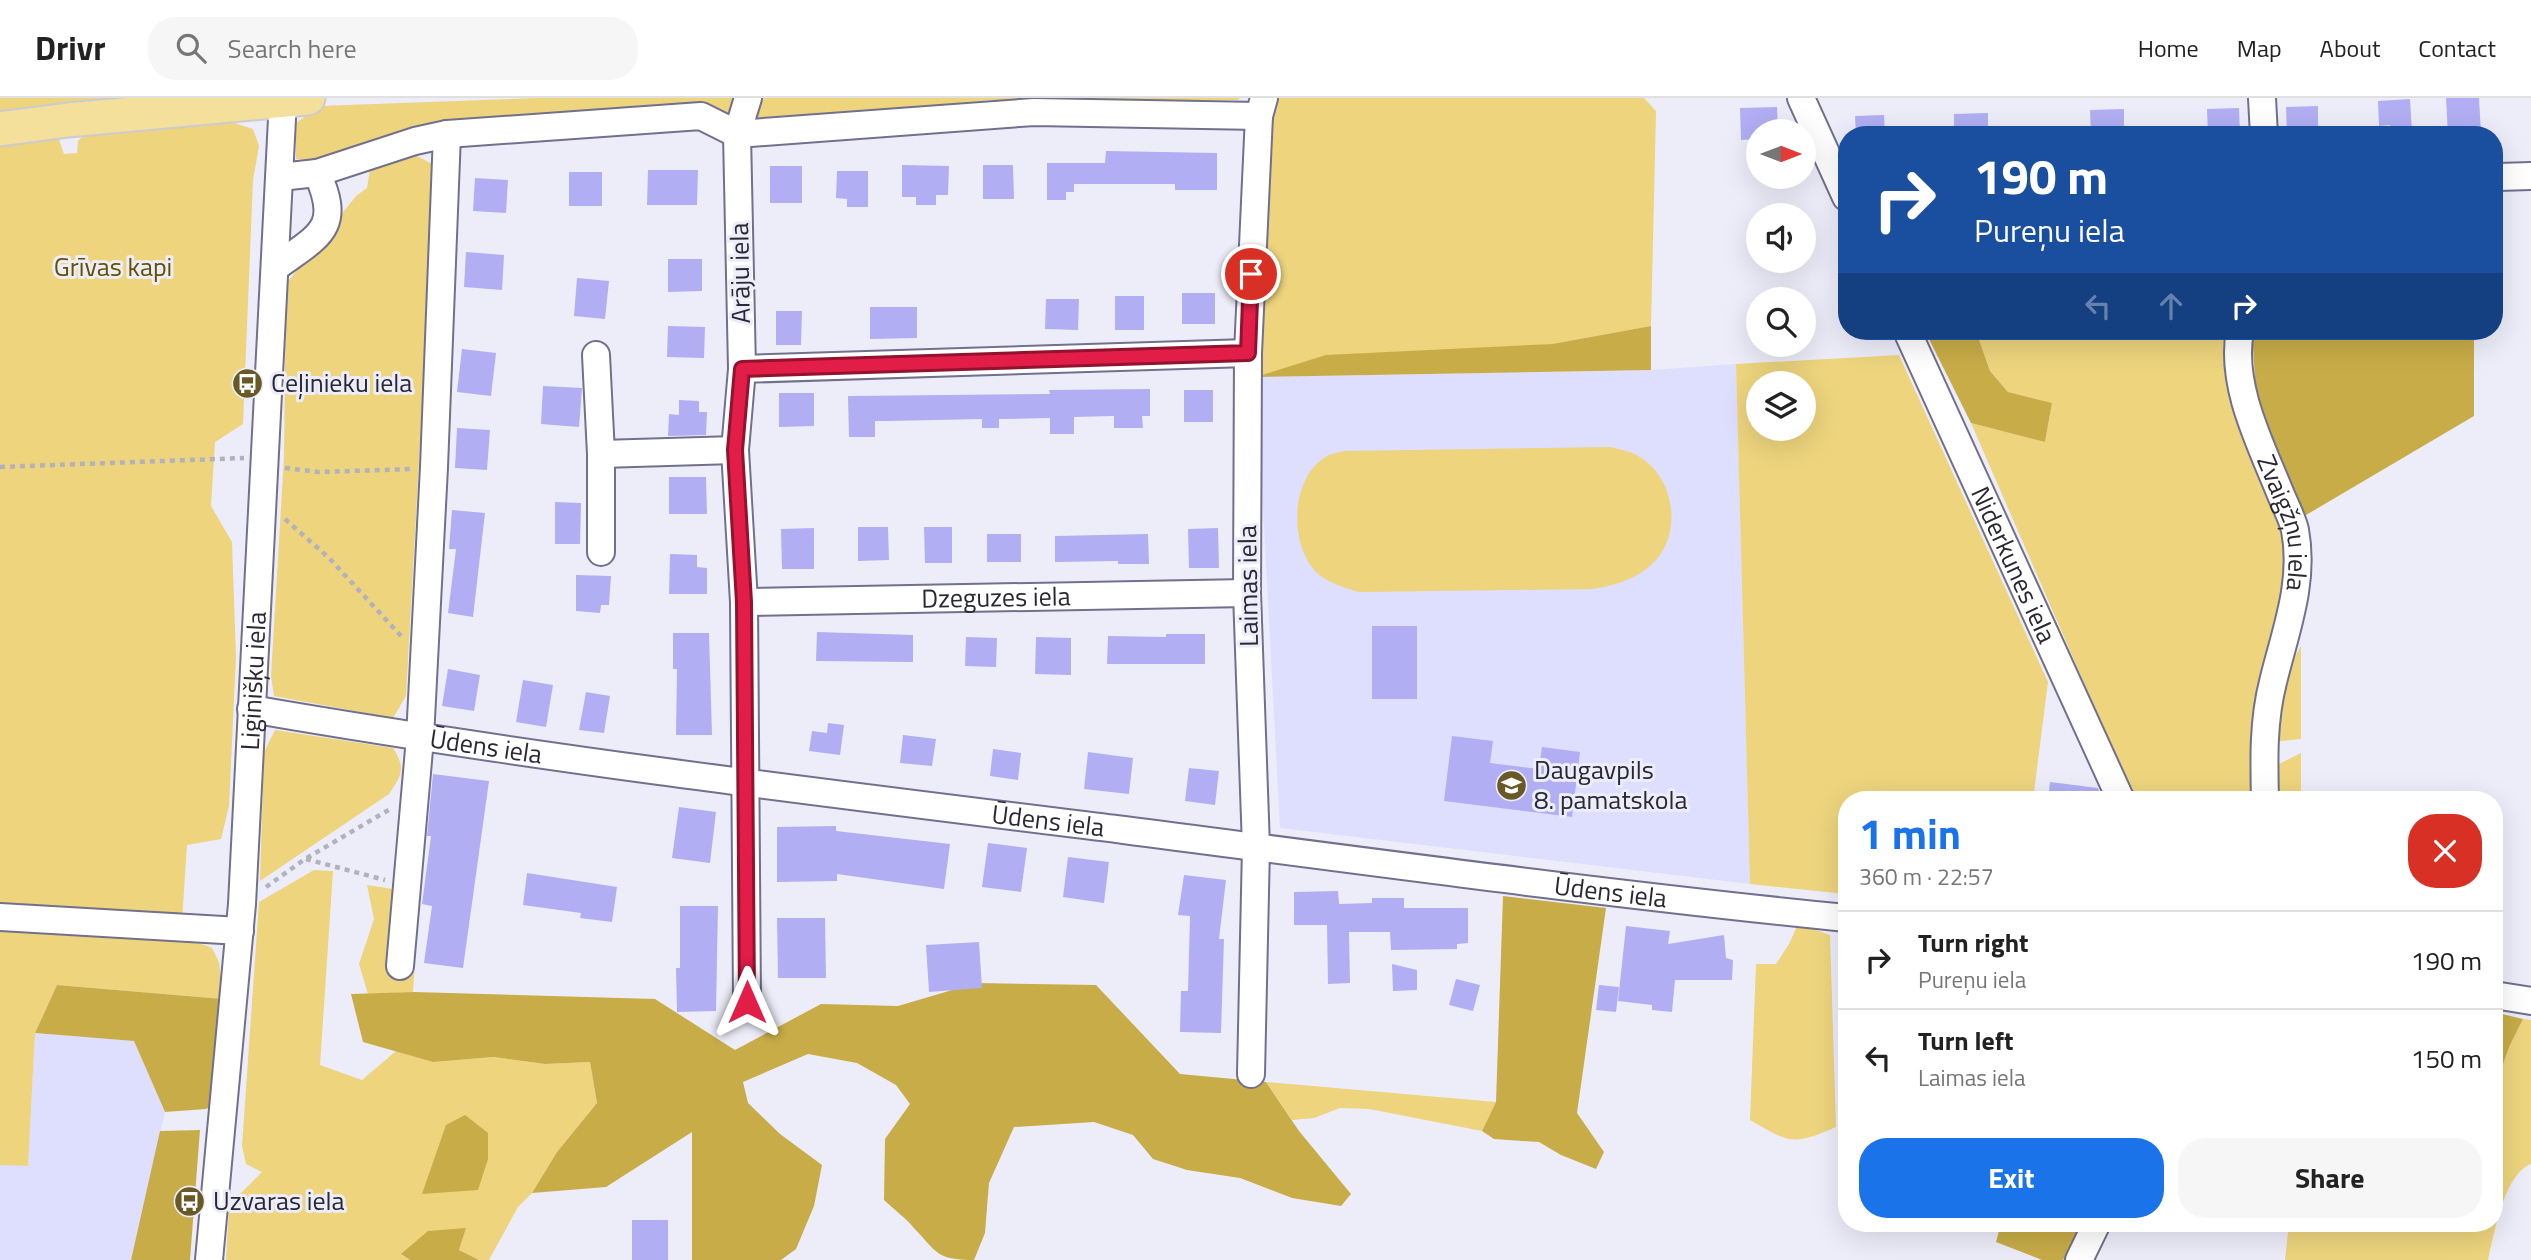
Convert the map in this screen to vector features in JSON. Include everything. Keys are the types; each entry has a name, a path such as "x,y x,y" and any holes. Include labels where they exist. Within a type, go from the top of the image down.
{"main road":[{"path":"0,129 295,99"}],"street":[{"name":"Arāju iela","path":"747,1002 744,602 735,450 742,369 737,134 748,98"},
{"path":"1801,98 1838,179"},
{"path":"2262,98 2264,126"},
{"name":"Liginišķu iela","path":"209,1260 242,904 280,177 295,99"},
{"path":"280,177 317,173 415,141 447,134 701,116 737,134 1034,112 1261,107"},
{"name":"Laimas iela","path":"1251,1074 1256,847 1247,593 1248,353 1261,107"},
{"path":"400,966 420,738 447,134"},
{"path":"276,267 316,238 326,225 328,197 317,173"},
{"path":"2503,177 2531,176"},
{"name":"Niderkunes iela","path":"1912,340 2118,791"},
{"name":"Zvaigžņu iela","path":"2238,340 2242,392 2261,448 2295,529 2297,573 2291,623 2272,684 2264,736 2265,791"},
{"path":"742,369 1248,353"},
{"path":"596,355 601,454 601,552"},
{"path":"601,454 735,450"},
{"name":"Dzeguzes iela","path":"744,602 1247,593"},
{"name":"Ūdens iela","path":"251,709 420,738 746,783 1657,899 1838,917"},
{"path":"0,918 240,931"},
{"path":"2503,996 2531,1001"},
{"path":"2078,1260 2092,1232"}],"path":[{"path":"0,467 266,457 282,467 319,471 387,471 434,467"},
{"path":"263,500 329,558 389,622 423,664"},
{"path":"242,904 305,859 415,794"},
{"path":"305,859 407,886"}],"shaded area":[{"path":"1651,326 1651,370 1256,377 1326,355 1552,344"},
{"path":"1930,340 1979,340 1990,371 2008,392 2052,403 2045,442 1971,423"},
{"path":"2253,340 2474,340 2474,416 2301,518 2257,412"},
{"path":"1736,364 1750,884 1280,828 1256,377 1651,370"},
{"path":"1503,896 1606,908 1577,1113 1604,1152 1596,1169 1561,1155 1539,1142 1494,1139 1482,1131 1496,1102"},
{"path":"976,983 1096,985 1180,1074 1266,1082 1299,1131 1351,1194 1341,1206 1292,1198 1240,1178 1187,1170 1153,1159 1133,1135 1094,1122 1014,1127 989,1183 985,1233 974,1260 944,1256 884,1200 885,1139 910,1104 896,1085 857,1063 808,1054 743,1082 748,1103 780,1134 822,1165 814,1206 796,1249 781,1260 692,1260 692,1132 606,1187 532,1193 557,1152 597,1103 590,1062 545,1064 494,1057 433,1062 363,1042 351,994 414,992 655,999 735,1050 821,1004 898,1006"},
{"path":"57,985 223,999 217,1103 206,1109 165,1112 134,1041 35,1033"},
{"path":"2503,1014 2523,1019 2503,1064"},
{"path":"35,1033 134,1041 165,1112 131,1260 0,1260 0,1165 28,1166"},
{"path":"465,1115 488,1133 488,1159 478,1190 422,1194 446,1125"},
{"path":"200,1130 190,1260 131,1260 160,1131"},
{"path":"466,1228 459,1250 479,1260 410,1260 401,1254 428,1231"},
{"path":"1999,1232 2080,1232 2063,1260 2042,1260 1996,1242"}],"green space":[{"path":"0,98 173,98 0,118"},
{"path":"537,98 736,98 736,108 728,115 547,118 321,160 296,159 296,123 320,106"},
{"path":"764,98 1240,98 989,100 750,124"},
{"path":"1275,98 1644,98 1656,111 1651,326 1552,344 1256,377 1268,161"},
{"name":"Grīvas kapi","path":"225,120 253,129 259,146 253,180 243,424 215,442 211,506 232,542 236,657 229,806 221,839 187,845 181,936 212,948 219,962 223,999 57,985 35,1033 28,1166 0,1165 0,143 58,136 64,154 77,153 78,141 88,131"},
{"path":"415,155 434,165 434,190 406,696 393,718 274,696 271,676 284,457 286,284 356,196 367,188 370,169"},
{"path":"1979,340 2226,342 2286,543 2287,570 2260,791 2131,791 1971,423 2045,442 2052,403 2008,392 1990,371"},
{"path":"1899,355 2048,682 2034,791 1838,791 1838,893 1750,884 1736,364"},
{"path":"1610,447 1636,455 1649,464 1665,487 1671,514 1667,542 1660,555 1644,570 1615,584 1592,589 1359,592 1325,579 1315,571 1300,543 1298,509 1301,492 1316,464 1329,455 1345,451"},
{"path":"2301,646 2301,739 2272,742 2283,677"},
{"path":"275,730 393,748 400,761 401,771 389,794 260,881 264,752"},
{"path":"2301,753 2301,791 2275,791 2275,766"},
{"path":"314,870 333,871 320,1065 362,1080 396,1051 433,1062 494,1057 545,1064 590,1062 597,1103 557,1152 532,1193 518,1207 489,1260 479,1260 459,1250 466,1228 402,1255 410,1260 226,1260 229,1205 262,1172 246,1164 242,1146 259,902"},
{"path":"367,885 419,893 413,992 368,994 359,964 374,919"},
{"path":"1798,924 1830,935 1836,1127 1810,1137 1792,1139 1750,1120 1756,964 1776,964"},
{"path":"2523,1019 2531,1020 2531,1164 2514,1180 2503,1203 2503,1064"},
{"path":"1266,1082 1496,1102 1482,1131 1369,1109 1340,1108 1314,1118 1292,1120"},
{"path":"2288,1232 2494,1232 2488,1260 2285,1260"}],"building":[{"path":"2446,98 2479,98 2481,126 2448,126"},
{"path":"2410,99 2412,126 2379,126 2378,101"},
{"path":"2318,106 2318,126 2287,126 2286,107"},
{"path":"1777,107 1778,119 1746,119 1746,140 1741,140 1740,108"},
{"path":"2239,108 2240,126 2208,126 2207,109"},
{"path":"2124,109 2124,126 2091,126 2090,110"},
{"path":"1988,113 1988,126 1954,126 1954,114"},
{"path":"1884,115 1885,126 1856,126 1855,116"},
{"path":"1106,151 1217,153 1217,190 1175,190 1175,184 1074,184 1074,192 1066,192 1066,200 1047,200 1047,163 1105,163"},
{"path":"902,165 949,166 948,195 936,195 936,205 916,205 916,197 902,197"},
{"path":"983,165 1013,165 1014,199 983,199"},
{"path":"770,166 802,166 802,203 770,203"},
{"path":"648,170 698,170 697,205 647,205"},
{"path":"837,171 868,171 868,207 847,207 847,199 836,198"},
{"path":"569,172 602,172 602,206 569,206"},
{"path":"475,178 508,180 506,213 473,211"},
{"path":"466,252 504,255 502,290 464,287"},
{"path":"668,259 702,259 702,291 668,292"},
{"path":"577,278 609,281 605,319 574,316"},
{"path":"1182,293 1215,293 1215,324 1182,324"},
{"path":"1115,296 1144,296 1144,330 1115,330"},
{"path":"1046,299 1079,299 1078,330 1045,329"},
{"path":"870,307 917,307 917,338 870,339"},
{"path":"776,311 802,311 801,345 776,345"},
{"path":"668,326 705,327 704,358 667,357"},
{"path":"462,349 496,353 491,396 457,392"},
{"path":"543,386 582,388 579,427 541,424"},
{"path":"1150,389 1150,416 1142,416 1143,428 1114,428 1114,416 1074,417 1074,434 1050,434 1050,418 999,419 999,428 982,428 982,419 875,421 875,437 849,437 848,396 1050,394 1049,390"},
{"path":"1184,390 1213,390 1213,422 1184,422"},
{"path":"779,393 814,393 814,426 779,427"},
{"path":"679,400 699,401 699,412 707,412 706,435 668,436 669,414 679,415"},
{"path":"457,428 490,430 487,470 455,468"},
{"path":"669,477 706,477 707,514 669,514"},
{"path":"555,502 581,503 580,544 555,544"},
{"path":"452,510 485,513 473,617 448,613 456,549 449,549"},
{"path":"858,527 888,527 889,560 858,561"},
{"path":"924,527 952,527 952,563 925,563"},
{"path":"814,528 814,569 782,569 781,529"},
{"path":"1218,528 1219,568 1189,568 1188,529"},
{"path":"987,534 1021,534 1021,562 987,562"},
{"path":"1148,534 1149,564 1118,564 1118,561 1055,562 1055,536"},
{"path":"670,554 697,555 697,567 707,568 707,594 669,594"},
{"path":"576,575 611,576 609,605 601,605 600,613 576,611"},
{"path":"1372,626 1417,626 1417,699 1372,699"},
{"path":"817,632 913,635 913,662 816,661"},
{"path":"673,633 709,633 712,735 676,735 677,669 673,669"},
{"path":"1166,634 1205,634 1205,664 1107,664 1108,636 1166,637"},
{"path":"966,637 997,638 996,667 965,666"},
{"path":"1036,637 1071,638 1071,675 1035,674"},
{"path":"448,669 480,675 474,711 442,706"},
{"path":"523,680 553,685 546,727 516,722"},
{"path":"586,692 610,696 604,733 579,730"},
{"path":"828,723 844,725 840,755 809,751 812,731 827,733"},
{"path":"903,735 936,739 932,766 900,763"},
{"name":"Daugavpils 8. pamatskola","path":"1452,736 1493,741 1490,763 1539,769 1542,747 1580,752 1572,817 1444,801"},
{"path":"993,749 1021,753 1018,780 990,776"},
{"path":"1088,752 1133,758 1129,794 1084,789"},
{"path":"1189,768 1219,771 1215,805 1185,801"},
{"path":"433,774 489,781 463,968 424,963 432,906 422,904 431,836 427,836"},
{"path":"2050,782 2098,788 2099,791 2049,791"},
{"path":"679,807 716,812 710,863 672,858"},
{"path":"836,826 836,831 950,844 944,889 837,874 837,881 777,882 777,827"},
{"path":"988,843 1027,848 1021,892 982,887"},
{"path":"1068,857 1109,862 1104,903 1063,897"},
{"path":"527,873 617,887 612,922 580,918 581,913 523,905"},
{"path":"1184,875 1226,880 1219,939 1224,939 1221,1033 1180,1032 1181,991 1188,991 1190,916 1178,915"},
{"path":"1338,891 1339,904 1372,903 1372,898 1404,898 1404,908 1468,908 1468,943 1457,944 1457,949 1391,950 1390,932 1349,932 1350,983 1328,984 1327,925 1294,925 1294,892"},
{"path":"680,906 718,906 716,1011 677,1012 676,968 680,968"},
{"path":"777,918 825,918 826,978 778,978"},
{"path":"1626,926 1670,931 1668,944 1724,935 1726,958 1733,960 1732,980 1675,980 1672,1012 1652,1010 1652,1005 1618,1001"},
{"path":"979,942 982,988 929,992 926,945"},
{"path":"1392,964 1417,970 1417,990 1393,991"},
{"path":"1456,979 1480,985 1473,1011 1449,1005"},
{"path":"1599,985 1619,987 1616,1012 1596,1010"},
{"path":"632,1220 668,1220 668,1260 632,1260"}],"place":[{"name":"Ceļinieku iela","path":"248,383"},
{"name":"Daugavpils 8. pamatskola","path":"1511,785"},
{"name":"Uzvaras iela","path":"190,1201"}],"route":[{"path":"747,1002 744,602 735,450 742,369 1248,353 1251,274"}]}
